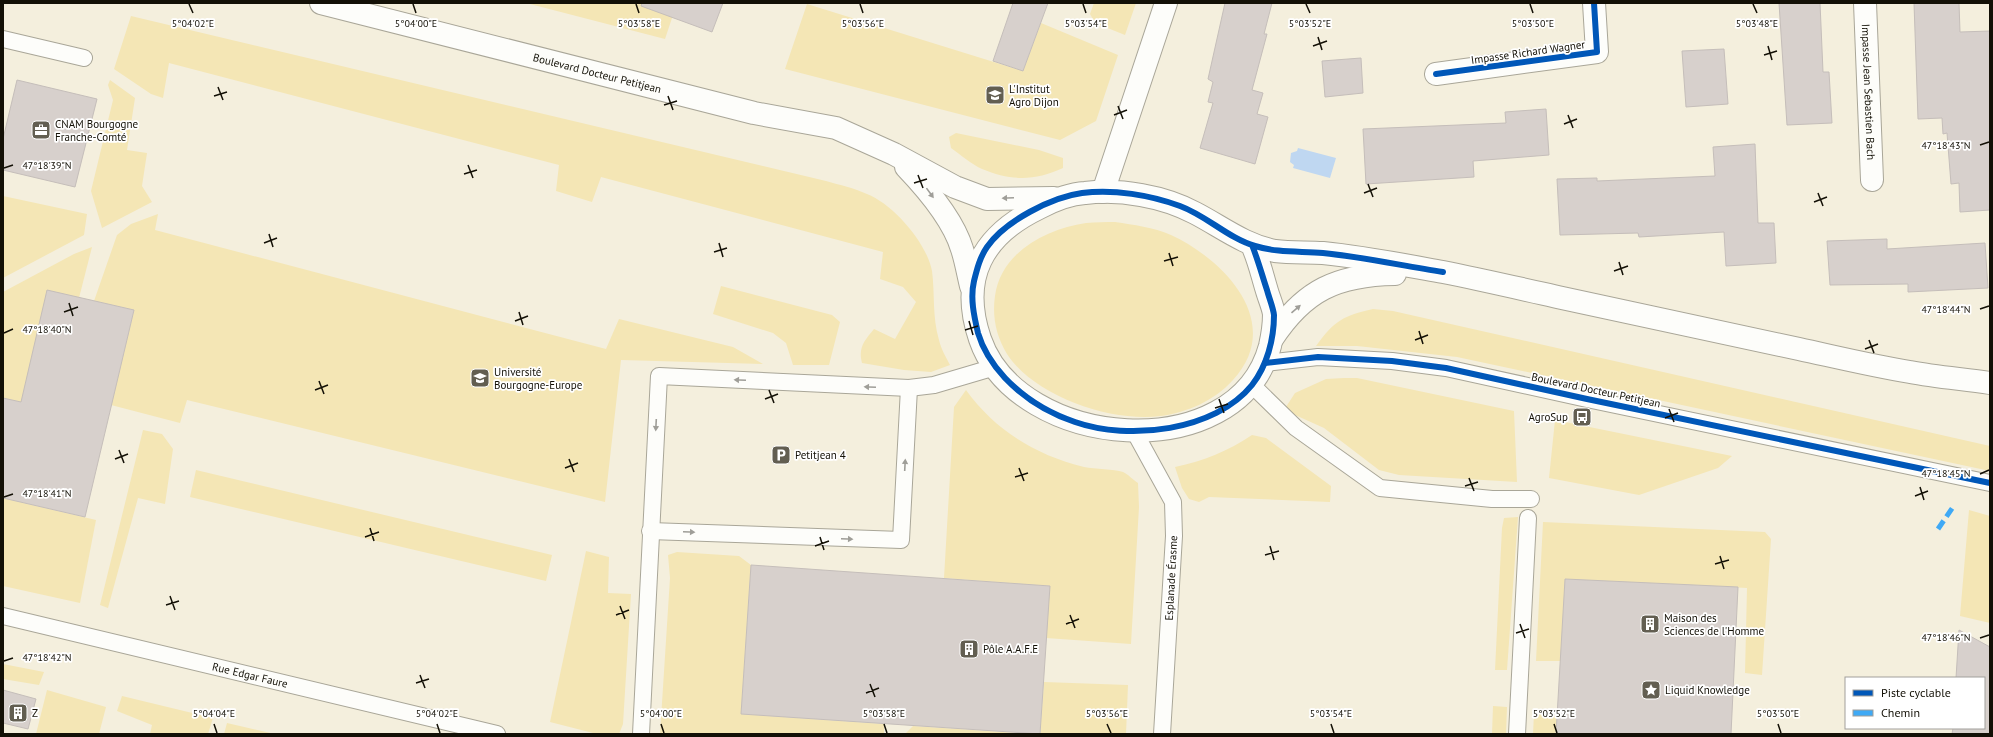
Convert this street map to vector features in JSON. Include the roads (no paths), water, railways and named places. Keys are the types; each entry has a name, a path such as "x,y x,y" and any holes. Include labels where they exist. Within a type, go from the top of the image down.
{"main road":[{"name":"Boulevard Docteur Petitjean","path":"321,3 754,113 836,128 894,154 955,187 987,199 1061,197"},
{"path":"1103,192 1166,3"},
{"name":"Impasse Richard Wagner","path":"1436,74 1597,52 1594,3"},
{"name":"Impasse Jean Sebastien Bach","path":"1865,3 1872,180"},
{"name":"Boulevard Docteur Petitjean","path":"894,154 929,191 950,225 962,248 972,291"},
{"path":"1252,245 1260,264 1274,313 1272,339 1265,363 1252,385 1229,406 1200,421 1168,428 1134,431 1078,423 1053,413 1027,399 995,367 981,343 974,316 972,291 978,265 988,246 1005,229 1025,214 1061,197 1080,193 1103,192 1132,194 1180,206 1252,245 1274,250 1322,253 1443,272 1910,372 1990,383"},
{"path":"1272,339 1286,317 1300,305 1320,290 1340,281 1370,274 1443,272"},
{"path":"1910,372 1990,397"}],"lane":[{"path":"3,39 84,58"},
{"name":"Boulevard Docteur Petitjean","path":"1265,363 1318,357 1392,360 1446,368 1603,403 1990,483"},
{"path":"641,734 650,531 659,376 909,388 934,385 995,367"},
{"path":"1252,385 1296,428 1380,488 1492,500 1531,499"},
{"path":"650,531 901,540 909,388"},
{"name":"Esplanade Érasme","path":"1134,431 1173,502 1174,536 1162,734"},
{"path":"1517,734 1528,518"},
{"name":"Rue Edgar Faure","path":"3,616 497,734"}],"water":[{"path":"1298,148 1336,158 1330,178 1293,168 1294,165 1290,162 1291,153 1297,151"}],"place":[{"name":"L'Institut Agro Dijon","path":"995,95"},
{"name":"CNAM Bourgogne Franche-Comté","path":"41,130"},
{"name":"Université Bourgogne-Europe","path":"480,378"},
{"name":"AgroSup","path":"1582,417"},
{"name":"Petitjean 4","path":"781,455"},
{"name":"Maison des Sciences de l'Homme","path":"1650,624"},
{"name":"Pôle A.A.F.E","path":"969,649"},
{"name":"Liquid Knowledge","path":"1651,690"},
{"name":"Z","path":"18,713"}]}
